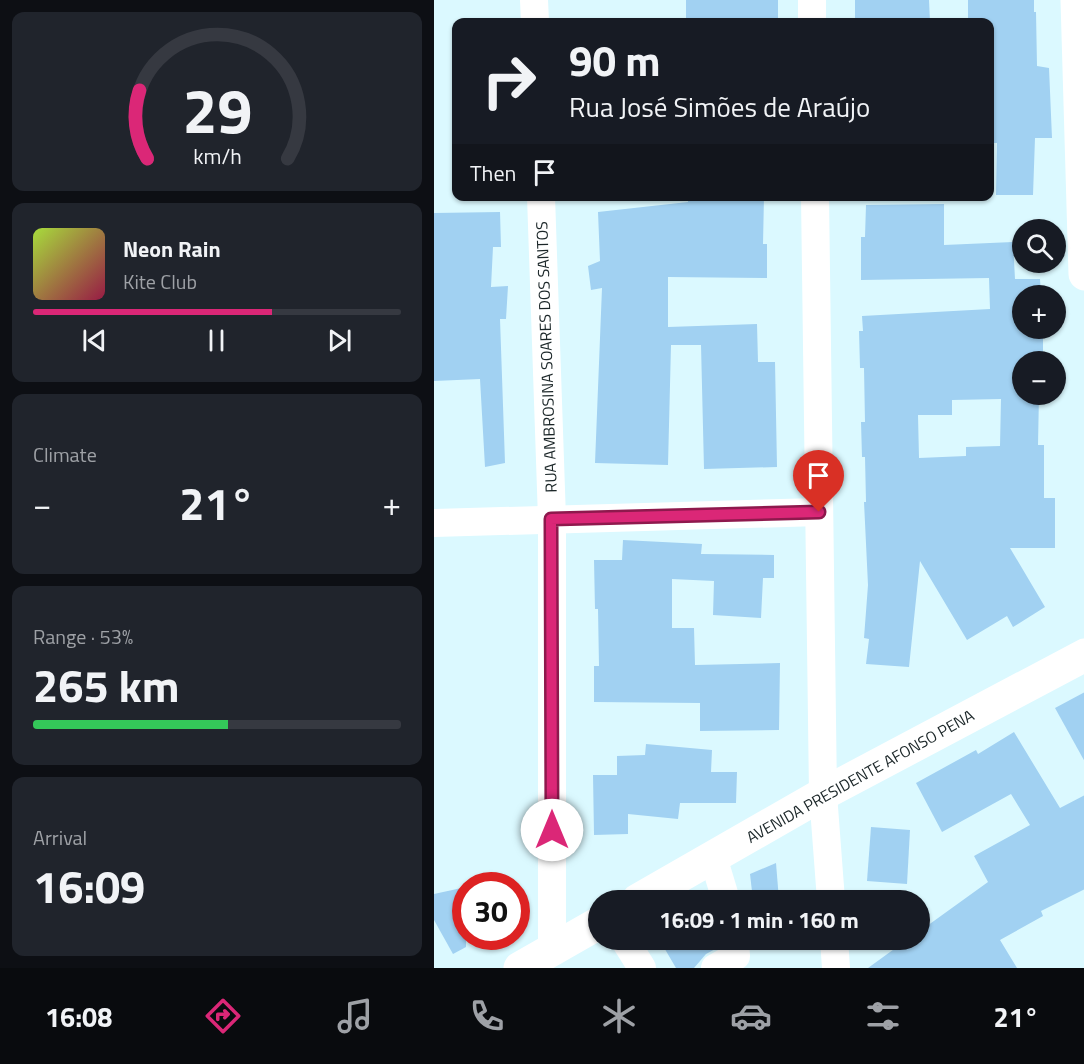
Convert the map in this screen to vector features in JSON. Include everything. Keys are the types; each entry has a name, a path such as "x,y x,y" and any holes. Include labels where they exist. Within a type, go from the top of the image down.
{"main road":[{"path":"1077,0 1085,273"},
{"name":"AVENIDA PRESIDENTE AFONSO PENA","path":"655,890 823,794 1085,655"},
{"path":"520,968 588,929"}],"street":[{"path":"534,0 535,18"},
{"path":"812,0 812,18"},
{"name":"RUA AMBROSINA SOARES DOS SANTOS","path":"541,201 551,519 552,950"},
{"path":"815,201 823,794 830,890"},
{"path":"434,523 819,512"},
{"path":"713,857 723,890"},
{"path":"631,950 642,968"},
{"path":"715,968 736,956 736,950"},
{"path":"835,950 836,968"}],"building":[{"path":"686,0 778,0 778,18 686,18"},
{"path":"855,0 929,0 930,18 855,18"},
{"path":"968,0 1034,0 1037,66 1049,68 1052,138 1035,138 1033,195 996,195 994,18 968,18"},
{"path":"764,201 763,244 767,244 767,278 668,277 668,327 757,324 758,362 775,362 777,467 704,469 701,345 671,345 668,465 595,463 602,288 591,290 588,266 600,261 598,212 688,202"},
{"path":"944,204 944,245 1012,242 1012,273 1015,273 1015,279 1040,279 1040,285 1012,285 1012,339 1043,339 1043,351 1012,351 1012,405 1039,405 1038,445 1044,445 1044,498 1055,498 1055,548 1010,548 1045,607 1013,627 1007,616 967,640 920,561 909,667 866,664 869,639 864,638 868,585 864,502 866,502 865,457 862,457 861,422 865,422 864,368 860,368 859,331 863,331 862,316 990,309 989,278 861,280 861,237 865,237 866,205","holes":["1001,399 1000,446 966,447 966,456 919,458 918,415 952,415 952,400"]},
{"path":"500,212 501,247 493,247 491,287 508,286 506,319 500,319 505,463 485,467 480,379 434,381 434,213"},
{"path":"623,540 702,544 701,554 774,555 774,578 763,578 761,618 713,615 714,581 672,579 672,628 694,628 695,665 780,663 779,730 700,731 700,703 594,702 594,666 599,666 594,560 622,560"},
{"path":"1085,692 1085,762 1055,708"},
{"path":"1014,732 1060,808 1085,795 1085,889 1041,911 1043,916 1000,940 1017,968 868,968 893,950 930,950 930,924 988,882 974,856 1030,825 1011,794 942,832 916,783 976,750 978,754"},
{"path":"646,744 712,750 711,772 737,772 736,803 680,803 678,819 628,814 628,834 594,835 593,775 617,775 617,756 645,755"},
{"path":"871,827 910,830 907,884 867,881"},
{"path":"776,863 778,890 752,890 750,874"},
{"path":"452,890 452,950 460,950 453,954 434,920 434,894"},
{"path":"665,950 713,950 706,954 694,968 676,968"}],"route":[{"path":"552,830 551,519 819,512"}]}
